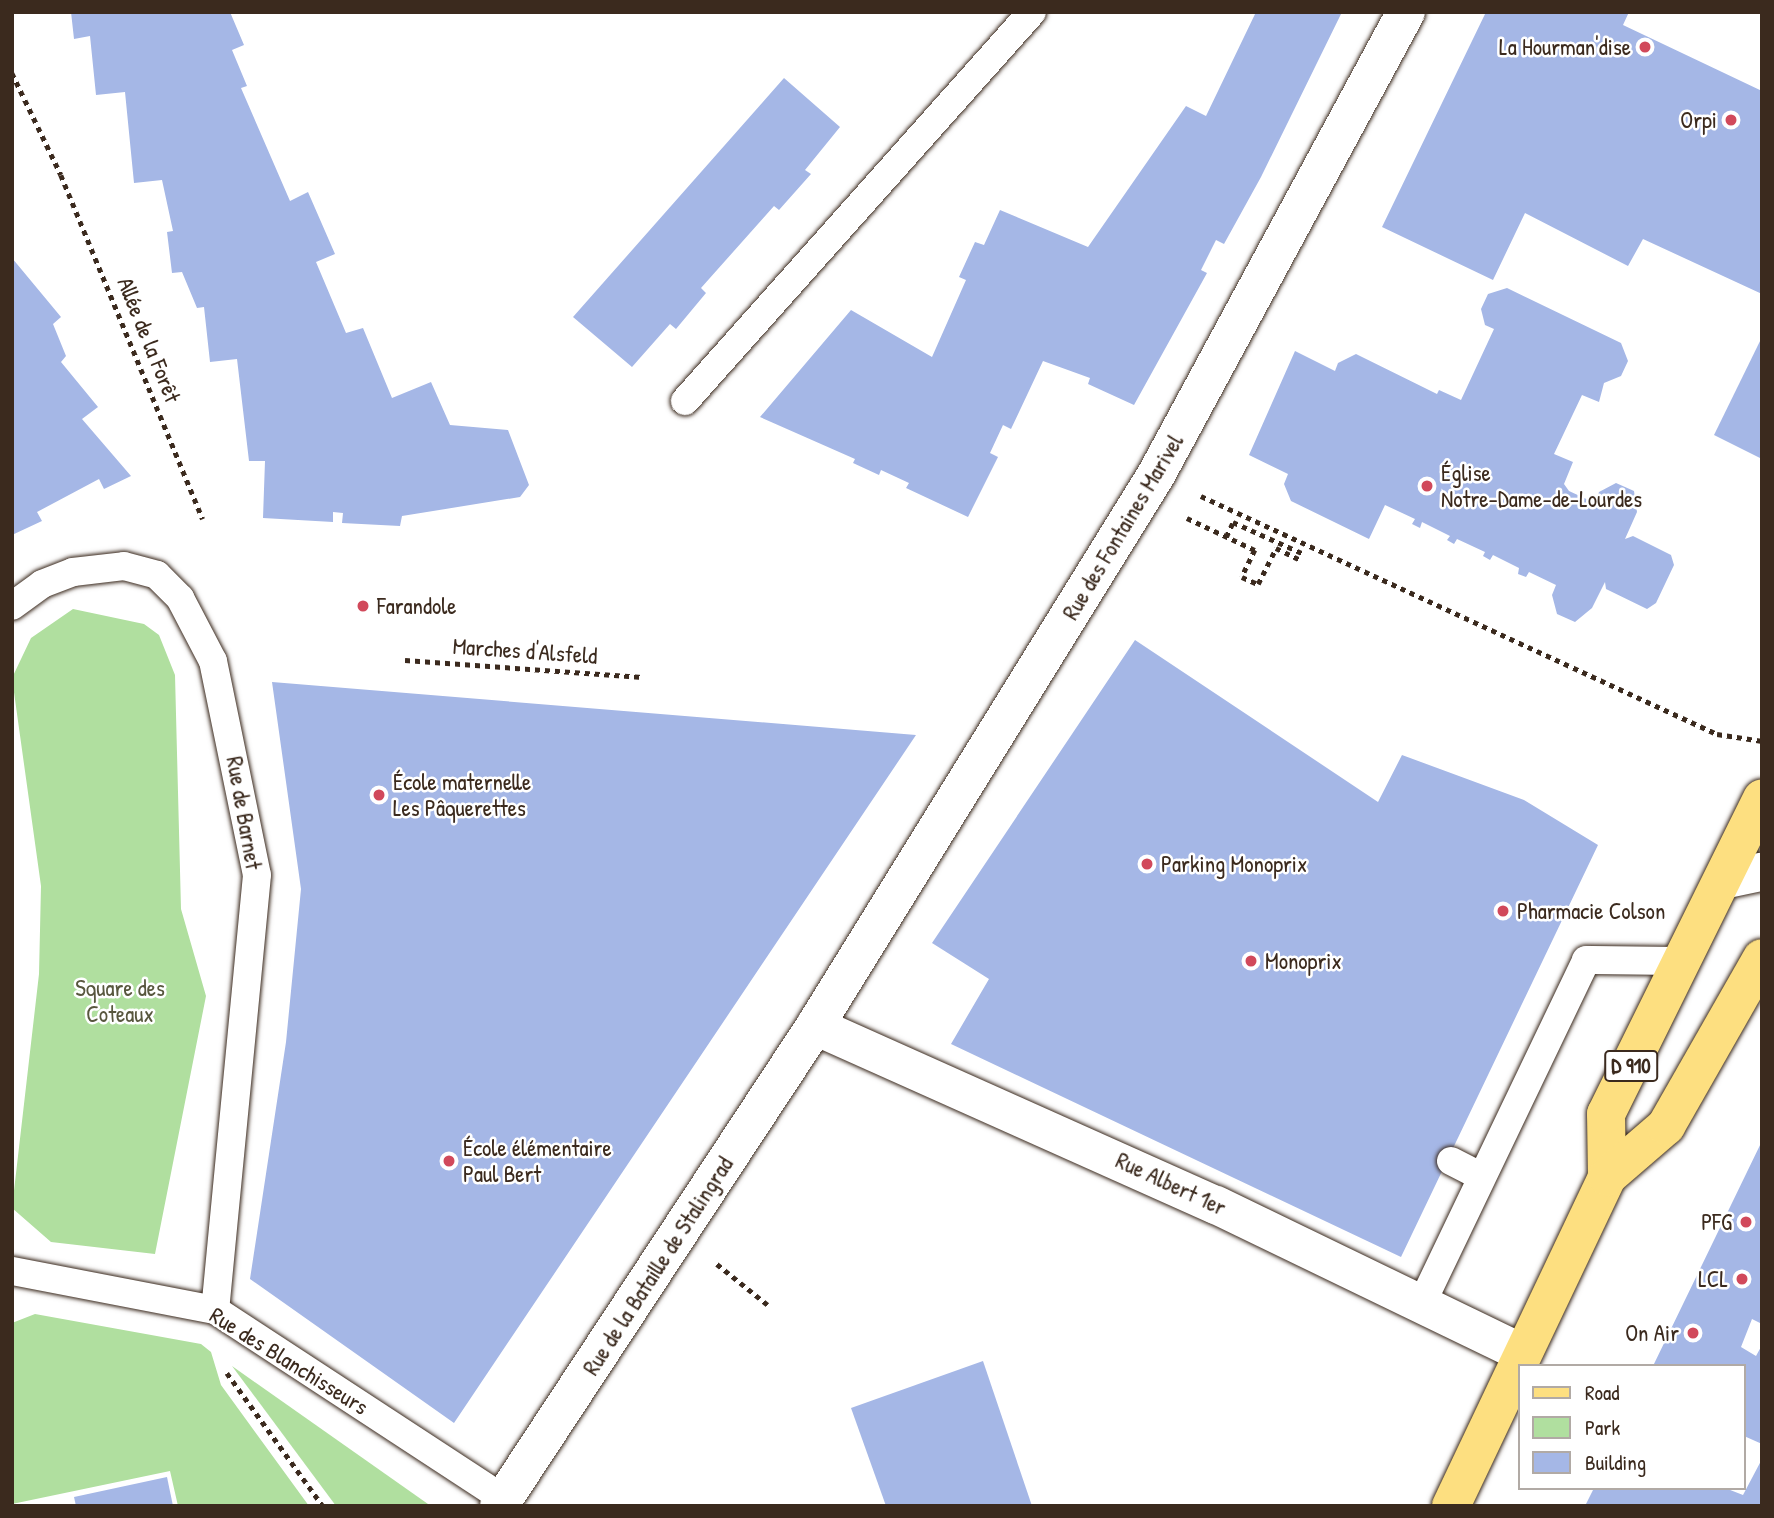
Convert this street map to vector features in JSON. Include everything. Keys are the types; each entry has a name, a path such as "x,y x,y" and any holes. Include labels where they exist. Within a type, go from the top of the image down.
{"main road":[{"name":"D 910","path":"1607,1177 1606,1114 1762,799"},
{"name":"D 910","path":"1457,1504 1522,1353 1607,1177 1666,1126 1762,958"}],"street":[{"name":"Rue des Fontaines Marivel","path":"815,1026 1156,475 1406,12"},
{"path":"1723,880 1762,872"},
{"name":"Rue Albert 1er","path":"815,1026 1081,1143 1422,1303 1522,1353"},
{"name":"Rue de la Bataille de Stalingrad","path":"501,1502 680,1235 815,1026"}],"lane":[{"path":"685,401 1032,12"},
{"name":"Rue de Barnet","path":"12,606 41,584 73,572 124,566 156,575 180,598 213,661 257,875 215,1310"},
{"path":"1422,1303 1586,960 1684,961"},
{"path":"1451,1161 1481,1176"},
{"name":"Rue des Blanchisseurs","path":"12,1271 215,1310 501,1502"}],"path":[{"name":"Allée de la Forêt","path":"12,73 61,175 203,519"},
{"path":"1156,475 1717,734 1762,741"},
{"path":"1192,492 1185,517 1255,550 1242,577 1258,584 1276,548 1301,560"},
{"path":"1226,537 1233,522 1304,554"},
{"name":"Marches d'Alsfeld","path":"405,660 642,677"},
{"path":"680,1235 768,1305"},
{"path":"215,1310 217,1348 227,1375 323,1506"}],"green space":[{"name":"Square des Coteaux","path":"73,609 144,624 159,635 175,675 181,909 206,996 155,1254 51,1242 12,1208 39,974 41,886 12,678 31,638"},
{"path":"35,1314 201,1344 211,1352 221,1385 309,1506 178,1506 170,1471 12,1504 12,1323"},
{"path":"232,1366 428,1504 429,1506 336,1506"}],"building":[{"path":"71,12 230,12 244,45 232,50 247,86 241,88 290,201 308,192 335,254 316,262 346,333 363,328 392,398 431,382 450,425 508,430 529,485 520,497 402,516 400,526 342,523 343,513 333,512 333,522 263,518 265,461 249,461 237,359 210,362 204,307 197,308 182,272 172,273 167,232 173,231 162,180 134,183 125,92 96,95 90,36 74,39"},
{"path":"1256,12 1342,12 1261,177 1224,244 1216,240 1201,270 1207,273 1134,405 1088,384 1090,378 1043,361 1011,429 1003,425 990,453 998,457 968,517 906,488 909,483 881,470 879,475 853,463 855,459 760,417 851,310 932,357 966,280 959,277 975,242 984,245 1000,210 1088,247 1186,106 1206,116"},
{"path":"1486,12 1629,12 1623,25 1762,91 1762,294 1643,239 1628,266 1525,213 1493,280 1382,227"},
{"path":"784,78 840,127 805,170 811,174 779,210 774,206 701,288 706,293 676,329 670,324 632,367 573,317"},
{"path":"12,258 61,317 53,324 66,356 61,362 98,407 82,419 131,476 104,489 99,479 37,512 42,521 12,535"},
{"name":"Église Notre-Dame-de-Lourdes","path":"1507,288 1621,343 1628,361 1621,376 1604,383 1599,402 1582,395 1554,454 1573,462 1564,484 1569,491 1595,503 1599,492 1616,483 1634,491 1637,512 1625,539 1633,536 1671,555 1674,565 1656,603 1647,609 1606,589 1605,582 1592,608 1575,622 1557,614 1552,595 1556,585 1529,572 1526,577 1518,574 1519,568 1493,555 1490,560 1483,556 1485,552 1457,539 1454,544 1447,540 1450,536 1422,522 1420,528 1412,524 1415,519 1385,505 1369,539 1291,501 1284,484 1288,474 1249,455 1295,351 1335,371 1338,363 1356,354 1437,394 1439,390 1461,400 1494,329 1485,325 1481,309 1488,294"},
{"path":"1762,337 1762,459 1714,435"},
{"name":"Parking Monoprix","path":"1135,640 1378,802 1402,755 1524,800 1598,845 1401,1257 951,1044 989,979 932,943"},
{"name":"École élémentaire Paul Bert","path":"272,682 916,735 454,1423 250,1279 286,1042 301,889"},
{"path":"1762,1141 1762,1324 1752,1319 1741,1347 1756,1356 1762,1345 1762,1444 1746,1437 1746,1364 1654,1364"},
{"path":"983,1361 1032,1506 886,1506 851,1408"},
{"path":"1762,1459 1762,1506 1585,1506 1593,1490 1730,1490 1743,1495"},
{"path":"167,1477 173,1506 76,1506 74,1497"}],"place":[{"name":"La Hourman'dise","path":"1645,47"},
{"name":"Orpi","path":"1731,120"},
{"name":"Église Notre-Dame-de-Lourdes","path":"1427,486"},
{"name":"Farandole","path":"363,606"},
{"name":"École maternelle Les Pâquerettes","path":"379,795"},
{"name":"Parking Monoprix","path":"1147,864"},
{"name":"Pharmacie Colson","path":"1503,911"},
{"name":"Monoprix","path":"1251,961"},
{"name":"École élémentaire Paul Bert","path":"449,1161"},
{"name":"PFG","path":"1746,1222"},
{"name":"LCL","path":"1742,1279"},
{"name":"On Air","path":"1693,1333"}]}
